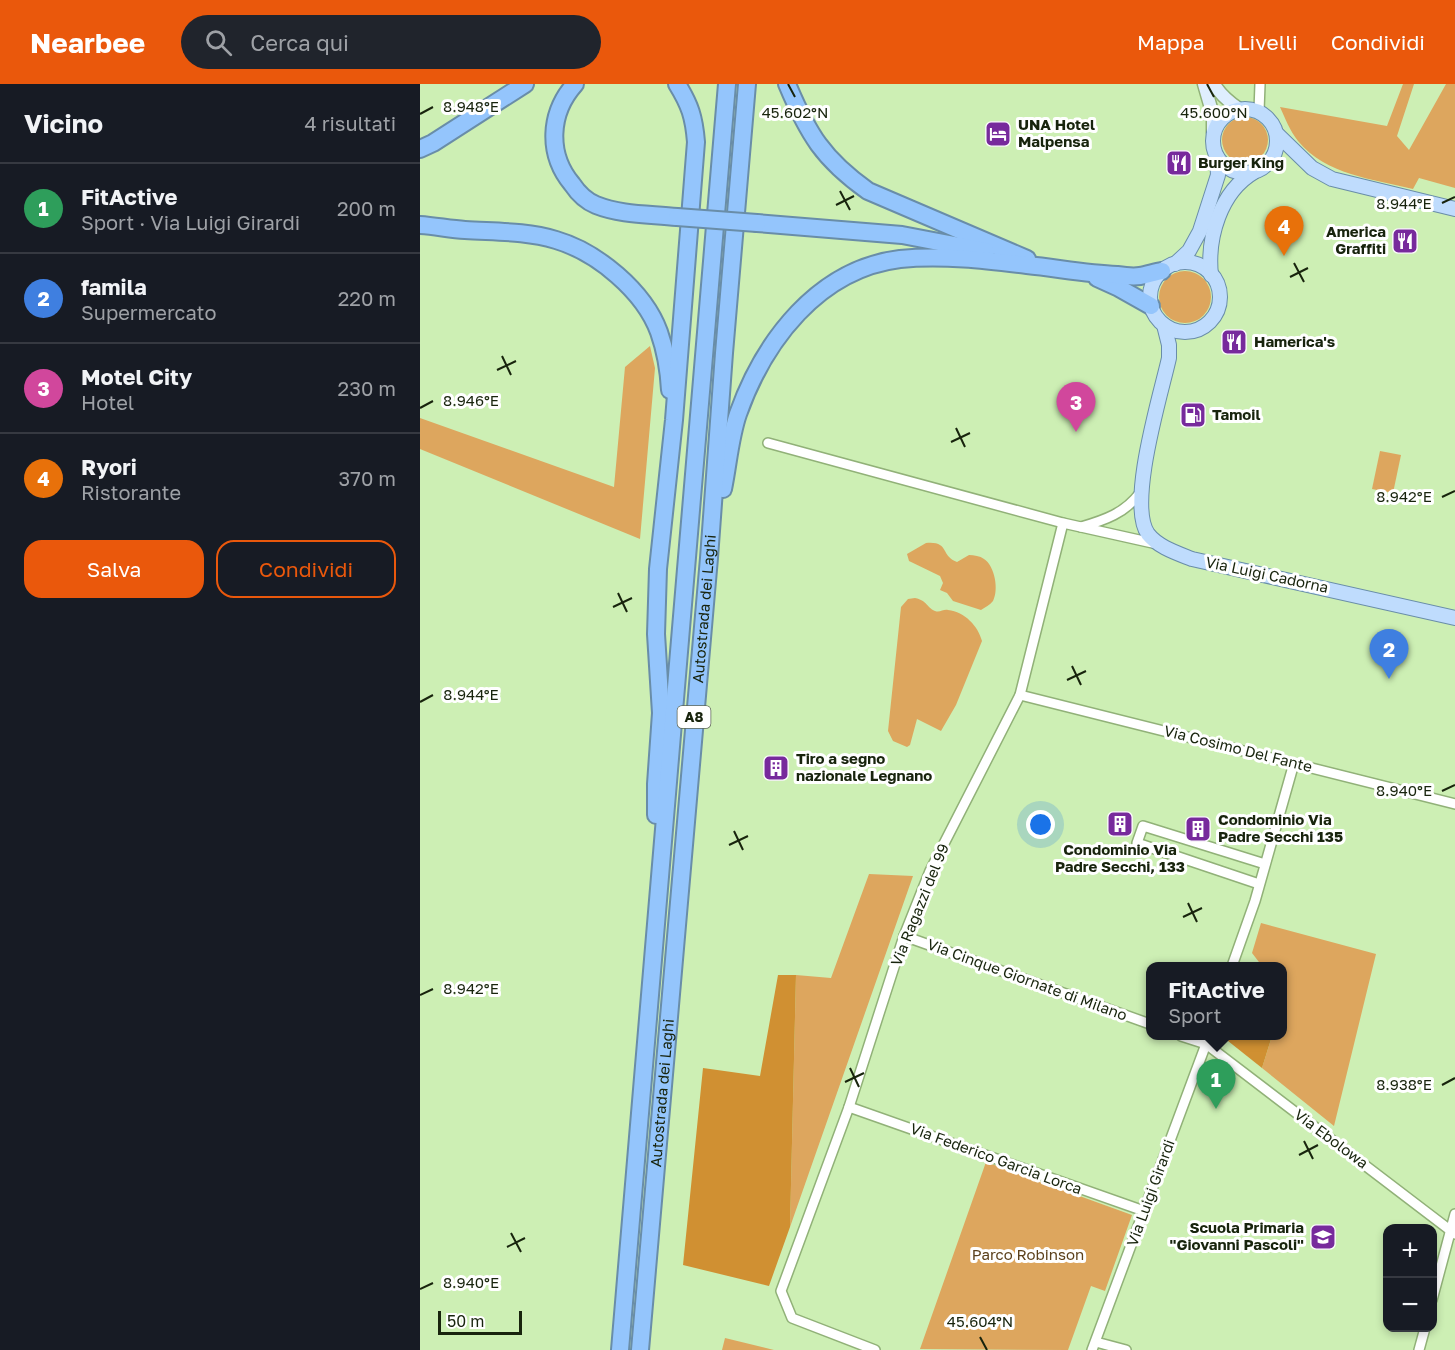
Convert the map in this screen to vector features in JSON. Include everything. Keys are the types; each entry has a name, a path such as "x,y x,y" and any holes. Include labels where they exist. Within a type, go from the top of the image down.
{"highway":[{"path":"420,149 525,84"},
{"path":"575,84 562,101 554,124 557,160 567,180 580,195 594,204 616,211 902,235 971,247 1045,266 1088,274 1139,276 1169,267"},
{"path":"657,918 656,784 661,713 656,634 658,569 675,408 696,142 695,122 689,103 676,84"},
{"name":"Autostrada dei Laghi","path":"620,1350 727,84"},
{"name":"Autostrada dei Laghi","path":"640,1350 709,558 724,342 747,84"},
{"path":"787,84 801,118 815,142 830,160 868,191 1045,266"},
{"path":"420,225 463,230 514,231 557,240 582,251 604,265 628,285 643,304 659,331 665,356 670,388 664,477 665,502"},
{"path":"709,558 738,415 763,359 785,326 803,306 846,276 869,267 898,260 964,258 1045,266"},
{"path":"1088,274 1151,306"}],"main road":[{"path":"1204,84 1213,115 1213,148 1217,157 1233,171 1255,172"},
{"path":"1214,84 1230,103 1239,109"},
{"path":"1213,132 1215,125 1229,112 1249,108 1259,111 1268,118 1277,134 1312,168 1332,178 1455,209"},
{"path":"1211,275 1210,248 1222,211 1242,179 1265,167 1272,159 1278,142 1277,134"},
{"path":"1169,267 1185,262 1195,264 1211,275 1217,284 1219,294 1215,314 1209,322 1192,332 1173,330 1164,326 1156,317 1151,306 1151,287 1169,267 1189,251 1200,231 1218,175 1217,157"},
{"path":"1160,545 1148,533 1142,517 1142,477 1169,358 1169,345 1164,326"},
{"name":"Via Luigi Cadorna","path":"1160,545 1192,559 1455,618"}],"street":[{"path":"1259,111 1260,84"},
{"name":"Via Luigi Cadorna","path":"768,443 1063,523 1160,545"},
{"path":"1081,527 1105,520 1120,512 1134,502 1142,491"},
{"name":"Via Ragazzi del 99","path":"875,1350 792,1318 781,1292 849,1107 904,936 930,871 1020,695 1063,523"},
{"name":"Via Cosimo Del Fante","path":"1020,695 1455,804"},
{"path":"1234,962 1294,763"},
{"path":"1259,884 1137,843 1143,826 1265,864"},
{"name":"Via Cinque Giornate di Milano","path":"904,936 1146,1023"},
{"name":"Via Luigi Girardi","path":"1094,1346 1208,1040"},
{"name":"Via Ebolowa","path":"1208,1040 1453,1232"},
{"name":"Via Federico Garcia Lorca","path":"849,1107 1144,1211"},
{"path":"1437,1283 1453,1232 1455,1214"},
{"path":"1419,1350 1424,1332"},
{"path":"1094,1346 1126,1350"}],"green space":[{"path":"1403,84 1414,84 1397,136 1409,150 1446,84 1455,84 1455,188 1419,178 1413,189 1351,174 1336,168 1309,152 1298,141 1280,107 1387,126"},
{"path":"1245,117 1261,124 1268,140 1261,156 1245,163 1229,156 1222,140 1229,124"},
{"path":"1185,271 1199,275 1207,283 1211,297 1207,311 1199,319 1185,323 1171,319 1163,311 1159,297 1163,283 1171,275"},
{"path":"650,346 655,368 640,539 420,449 420,418 614,487 625,367"},
{"path":"1380,451 1401,455 1393,493 1372,489"},
{"path":"926,543 939,544 948,556 957,562 969,555 975,555 988,562 996,585 993,601 981,610 953,601 947,593 940,590 943,583 940,576 909,561 907,554"},
{"path":"915,598 935,611 954,611 965,617 974,625 982,641 956,705 941,731 917,719 910,745 907,747 893,741 888,731 901,607 908,599"},
{"path":"869,874 913,876 790,1227 796,975 831,978"},
{"path":"1261,923 1376,954 1334,1126 1262,1068 1271,1040 1287,1040 1287,962 1259,962 1252,953"},
{"name":"Parco Robinson","path":"986,1162 1132,1215 1105,1291 1091,1286 1068,1350 920,1349"},
{"path":"725,1338 774,1350 722,1350"}],"shaded area":[{"path":"778,975 796,975 790,1227 769,1286 683,1265 703,1068 760,1076"},
{"path":"1227,1040 1271,1040 1262,1068"}],"place":[{"name":"UNA Hotel Malpensa","path":"998,134"},
{"name":"Burger King","path":"1179,163"},
{"name":"America Graffiti","path":"1405,241"},
{"name":"Ryori","path":"1284,256"},
{"name":"Hamerica's","path":"1234,342"},
{"name":"Tamoil","path":"1193,415"},
{"name":"Motel City","path":"1076,432"},
{"name":"famila","path":"1389,679"},
{"name":"Tiro a segno nazionale Legnano","path":"776,768"},
{"name":"Condominio Via Padre Secchi, 133","path":"1120,824"},
{"name":"Condominio Via Padre Secchi 135","path":"1198,829"},
{"name":"FitActive","path":"1216,1109"},
{"name":"Scuola Primaria \"Giovanni Pascoli\"","path":"1323,1237"}]}
